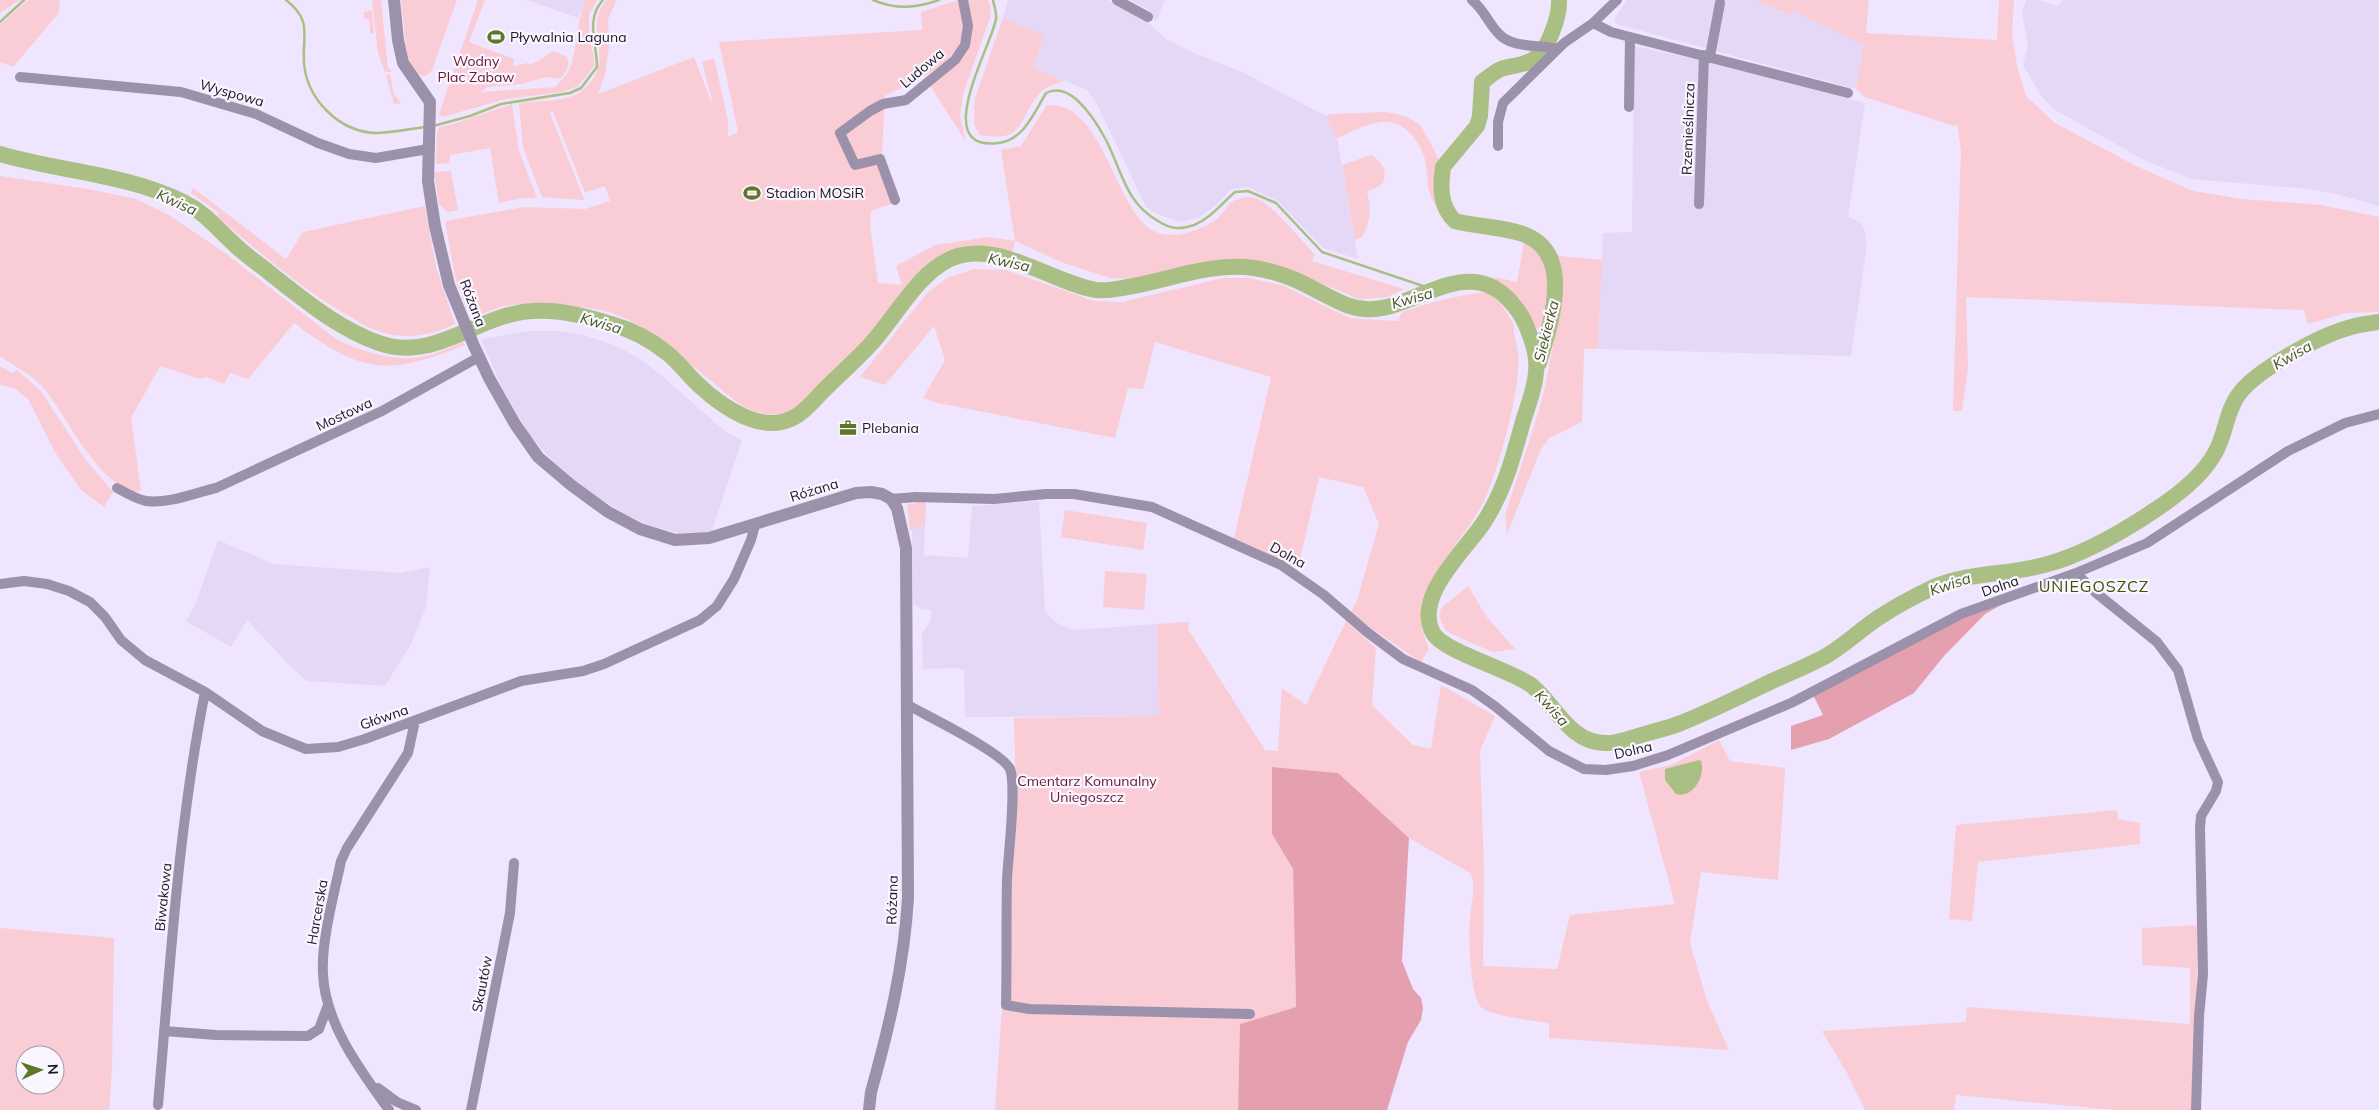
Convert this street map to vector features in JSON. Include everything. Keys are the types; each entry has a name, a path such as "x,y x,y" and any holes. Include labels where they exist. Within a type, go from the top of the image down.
{"street":[{"name":"Różana","path":"394,0 398,40 403,63 429,99 431,114 428,143 428,181 442,257 459,310 477,352 515,424 533,450 570,485 608,512 640,529 675,540 709,538 856,493 882,494 891,499 899,515 906,548 908,705 906,941 900,979 871,1092 869,1110"},
{"path":"1116,0 1148,17"},
{"path":"1472,0 1483,9 1496,30 1504,38 1514,42 1553,48"},
{"path":"1498,146 1498,122 1503,103 1553,48 1593,23 1617,0"},
{"name":"Ludowa","path":"895,200 880,158 855,165 840,133 883,104 906,100 955,60 964,45 968,26 964,2"},
{"name":"Rzemieślnicza","path":"1700,204 1707,55 1720,3"},
{"path":"1593,23 1611,32 1707,55 1848,93"},
{"path":"1629,107 1630,37"},
{"name":"Wyspowa","path":"20,78 181,92 256,114 318,143 349,154 376,158 428,143"},
{"name":"Mostowa","path":"117,488 139,499 152,501 189,496 216,488 382,411 477,352"},
{"name":"Dolna","path":"891,499 916,497 994,499 1046,494 1074,494 1152,508 1281,565 1324,595 1367,632 1403,659 1472,690 1496,707 1549,751 1584,769 1606,770 1633,766 1677,752 1791,703 1961,614 2076,574 2147,543 2288,451 2345,423 2379,414"},
{"name":"Główna","path":"0,584 24,581 47,584 69,591 90,602 105,617 121,640 145,660 205,692 262,731 306,749 338,747 415,721 487,692 521,681 583,671 604,664 700,620 717,606 734,579 751,540 755,525"},
{"path":"2076,574 2095,592 2147,632 2169,656 2178,670 2184,687 2198,739 2217,777 2216,791 2204,809 2200,828 2203,974 2199,1016 2196,1110"},
{"name":"Biwakowa","path":"158,1105 186,820 205,692"},
{"path":"908,705 986,748 1003,760 1010,770 1012,788 1007,880 1006,1005 1029,1009 1250,1014"},
{"name":"Harcerska","path":"389,1110 358,1064 328,1005 323,981 323,955 340,861 346,848 408,753 415,721"},
{"name":"Skautów","path":"470,1110 510,912 514,863"},
{"path":"164,1032 216,1035 308,1036 319,1030 328,1005"},
{"path":"371,1083 397,1102 416,1110"}],"shaded area":[{"path":"527,0 586,0 578,18"},
{"path":"1008,0 1108,0 1140,15 1166,39 1196,54 1242,72 1326,116 1337,138 1358,259 1323,248 1278,201 1248,187 1231,189 1215,206 1198,218 1181,222 1159,215 1146,207 1096,102 1087,90 1034,68 1044,35 1003,18"},
{"path":"1129,0 1165,0 1156,21 1146,8"},
{"path":"1627,0 1754,0 1789,15 1791,10 1865,45 1856,89 1616,24 1614,19"},
{"path":"2026,0 2040,0 2058,6 2063,0 2379,0 2379,206 2336,194 2308,189 2191,179 2144,160 2053,109 2040,94 2023,65 2028,45 2022,13"},
{"path":"1634,46 1715,63 1865,103 1848,217 1858,221 1864,228 1867,245 1851,356 1598,349 1603,233 1632,232"},
{"path":"529,331 560,331 583,335 609,343 626,351 645,362 726,432 742,440 712,531 684,535 652,526 629,516 574,483 549,457 529,434 503,390 481,339"},
{"path":"1039,501 1045,609 1047,614 1057,623 1074,630 1157,624 1159,716 965,717 964,670 956,668 923,669 922,633 931,620 931,610 921,609 913,603 912,530 925,524 924,555 968,558 972,506"},
{"path":"218,540 274,564 401,573 430,567 426,607 411,644 385,686 307,681 291,667 247,620 231,647 186,621 195,605"},
{"path":"2003,604 1985,614 1944,656 1914,693 1829,739 1791,750 1791,726 1823,715 1813,695 1959,620"},
{"path":"1701,761 1702,773 1697,785 1688,793 1676,794 1665,780 1665,769"},
{"path":"1272,767 1338,773 1409,838 1402,961 1413,989 1421,998 1423,1008 1421,1020 1408,1042 1387,1110 1238,1110 1240,1024 1296,1007 1293,869 1272,834"}],"green space":[{"path":"0,0 19,0 0,13"},
{"path":"28,0 60,0 58,14 13,67 0,62 0,25"},
{"path":"372,0 384,0 381,1 388,69 391,69 391,72 385,72 378,53"},
{"path":"401,0 457,0 432,70 426,76 417,74 409,64"},
{"name":"Wodny Plac Zabaw","path":"478,0 485,0 469,42 514,59 513,66 533,64 554,51 567,57 569,64 564,75 559,79 546,77 521,84 488,87 480,92 555,87 567,74 571,64 582,9 586,0 597,0 589,15 589,37 594,56 594,66 578,86 563,92 506,99 442,117 439,114"},
{"path":"607,0 617,0 608,19 609,47 605,75 598,94 694,57 714,109 702,62 714,58 728,121 728,137 738,132 719,42 922,30 921,12 958,0 963,32 955,51 938,67 885,96 882,154 899,201 871,211 870,225 878,283 902,285 896,266 935,245 989,237 1015,241 1013,251 962,250 937,259 876,329 795,411 781,414 762,413 744,406 649,333 627,319 610,312 571,306 520,304 492,310 472,320 456,281 445,221 524,207 585,209 610,201 605,186 585,193 553,112 548,113 550,113 584,199 542,197 523,148 519,103 550,101 573,96 588,85 596,74 599,63 597,21 600,11"},
{"path":"968,0 988,0 991,7 990,18 963,94 960,116 966,142 930,85 972,30"},
{"path":"1754,0 1869,0 1866,33 1997,40 1999,0 2014,0 2012,35 2017,66 2026,96 2055,123 2136,166 2193,191 2242,199 2321,205 2379,217 2379,312 2346,313 2308,324 2304,310 1966,297 1968,368 1962,411 1953,411 1961,150 1957,124 1954,126 1865,97 1856,89 1864,45 1791,10 1790,15"},
{"path":"372,11 374,33 370,33 369,19 364,19 364,12"},
{"path":"1003,18 1044,35 1034,68 1064,81 1048,87 1040,93 1013,133 995,137 980,135 974,124 975,98"},
{"path":"390,74 394,94 401,103 394,104 386,75"},
{"path":"512,104 519,151 537,198 522,198 499,203 490,148 450,155 450,163 436,164 437,134 439,127"},
{"path":"1047,105 1066,108 1081,119 1094,135 1105,154 1125,196 1136,214 1149,228 1166,235 1184,234 1202,228 1217,219 1235,200 1246,197 1254,198 1266,205 1297,234 1315,255 1312,261 1404,289 1387,297 1359,299 1289,270 1237,260 1193,267 1152,279 1110,278 1061,262 1015,241 1001,150 1021,146"},
{"path":"1387,112 1408,117 1421,126 1440,161 1437,180 1442,212 1448,224 1433,202 1421,149 1408,131 1395,124 1381,122 1364,126 1337,138 1326,116 1331,114"},
{"path":"1371,155 1383,167 1385,175 1379,186 1367,192 1370,210 1367,226 1362,237 1355,240 1342,165"},
{"path":"451,171 458,210 447,212 439,204 434,172"},
{"path":"0,176 88,189 136,199 169,215 225,253 336,339 369,352 391,357 414,358 436,353 463,342 465,345 414,362 375,365 338,352 294,323 248,379 230,373 224,384 206,377 200,379 160,366 131,418 141,491 131,493 104,472 93,460 41,385 0,356"},
{"path":"193,188 286,259 303,232 425,206 436,267 455,324 437,331 410,336 377,331 366,326 315,295 282,270 217,217 219,213 191,193"},
{"path":"1498,232 1524,237 1532,241 1540,250 1545,260 1549,271 1552,295 1549,318 1545,329 1539,330 1535,326 1519,298 1497,285 1495,277 1517,282 1524,242 1484,234"},
{"path":"1553,251 1560,256 1602,260 1598,349 1584,349 1582,422 1549,438 1540,451 1507,534 1505,515 1544,392 1555,335 1561,296 1562,273"},
{"path":"974,269 1006,270 1094,301 1122,302 1223,278 1248,278 1282,285 1349,318 1398,321 1401,314 1406,311 1443,300 1481,293 1487,293 1495,298 1514,325 1518,368 1513,407 1496,470 1484,501 1437,571 1423,600 1421,622 1429,649 1421,662 1350,614 1357,600 1379,524 1363,487 1319,477 1298,568 1234,538 1271,377 1155,342 1143,389 1128,388 1115,438 938,403 923,398 945,360 934,326 885,385 860,377 927,293 947,278"},
{"path":"0,366 12,373 17,370 41,391 85,459 113,492 104,507 81,490 55,452 28,399 14,388 0,385"},
{"path":"926,501 925,524 910,531 907,505"},
{"path":"1065,510 1147,523 1143,550 1061,537"},
{"path":"1105,571 1147,574 1144,610 1103,607"},
{"path":"1468,586 1486,616 1515,649 1493,652 1446,631 1439,616 1441,608"},
{"name":"Cmentarz Komunalny Uniegoszcz","path":"1346,621 1376,648 1372,705 1413,745 1431,749 1441,685 1495,716 1480,751 1484,873 1483,966 1557,969 1570,915 1675,904 1639,772 1671,765 1719,740 1730,761 1785,768 1778,880 1701,872 1690,943 1707,1001 1729,1050 1549,1038 1549,1023 1504,1016 1482,1008 1478,1002 1472,980 1469,926 1473,884 1470,873 1409,838 1338,773 1272,767 1272,834 1293,869 1296,1007 1240,1024 1238,1110 995,1110 1016,797 1014,718 1159,716 1157,624 1189,622 1188,629 1265,750 1278,751 1282,688 1306,705"},
{"path":"2117,810 2118,819 2140,823 2140,844 1978,862 1972,921 1949,919 1956,825"},
{"path":"2199,925 2192,1110 2114,1110 1956,1095 1954,1110 1865,1110 1847,1073 1822,1031 1966,1022 1967,1007 2190,1024 2190,968 2142,965 2142,928"},
{"path":"0,928 114,938 112,1069 109,1110 0,1110"}],"waterway":[{"path":"0,22 24,0"},
{"path":"286,0 300,15 303,22 306,76 311,89 327,111 337,119 361,131 381,133 425,127"},
{"path":"433,126 470,116 501,104 570,93 581,88 597,67 593,23 594,15 603,0"},
{"path":"873,0 898,7 922,5 939,0"},
{"path":"993,0 996,19 970,94 966,115 968,131 978,141 998,143 1015,137 1032,117 1046,93 1055,90 1063,91 1077,100 1096,124 1106,140 1131,195 1138,205 1162,224 1175,228 1194,225 1211,215 1235,192 1248,191 1276,203 1322,252 1435,290"},
{"name":"Siekierka","path":"1539,363 1549,329 1555,291 1554,273 1549,257 1539,243 1523,234 1506,229 1455,221 1446,209 1442,196 1442,182 1443,167 1477,126 1480,116 1482,82 1499,70 1526,63 1539,55 1552,32 1559,0"},
{"name":"Kwisa","path":"0,154 118,179 163,193 185,203 205,216 243,252 309,304 350,330 379,343 399,347 419,347 456,336 493,320 512,314 532,311 552,311 592,318 619,326 647,339 672,357 697,383 724,405 752,420 771,423 787,420 806,409 879,335 920,282 944,262 958,256 975,253 1010,259 1063,280 1096,290 1112,290 1222,267 1254,268 1285,276 1343,304 1366,309 1387,307 1454,283 1467,282 1488,285 1502,293 1514,305 1526,325 1535,354 1534,384 1512,458 1498,497 1484,522 1444,574 1430,604 1429,619 1433,633 1439,640 1463,654 1531,685 1572,729 1592,741 1604,743 1620,742 1681,723 1812,663 1833,652 1885,614 1934,587 1975,576 2016,571 2044,565 2089,549 2166,503 2204,469 2219,446 2229,415 2239,394 2260,375 2289,355 2321,338 2359,325 2379,322"}],"place":[{"name":"Pływalnia Laguna","path":"496,37"},
{"name":"Stadion MOSiR","path":"752,193"},
{"name":"Plebania","path":"848,428"}],"district":[{"name":"UNIEGOSZCZ","path":"2094,586"}]}
